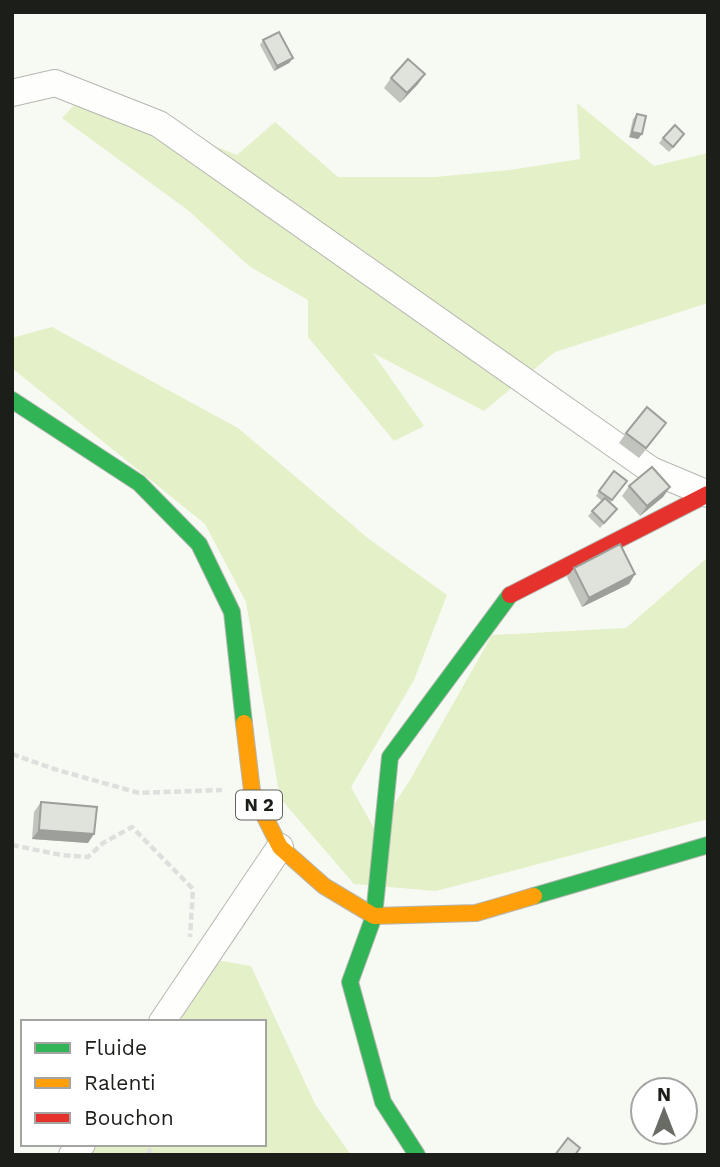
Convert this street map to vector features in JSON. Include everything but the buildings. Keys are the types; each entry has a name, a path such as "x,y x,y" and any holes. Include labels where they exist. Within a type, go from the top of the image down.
{"main road":[{"name":"N 2","path":"12,400 139,483 199,544 232,612 252,792 280,847 324,886 374,916"},
{"path":"417,1155 383,1102 350,982 374,916 390,757 511,593 708,494"},
{"path":"374,916 476,913 708,845"}],"street":[{"path":"12,93 55,83 159,124 650,470 708,494"},
{"path":"163,1020 280,847"}],"path":[{"path":"12,754 139,793 218,790 252,792"},
{"path":"12,845 61,855 88,857 103,843 132,827 192,889 191,933 187,946"}],"green space":[{"path":"84,94 237,155 275,122 338,177 435,177 510,170 580,159 577,103 654,166 708,153 708,303 555,352 484,411 373,353 424,426 394,441 308,337 308,300 249,266 189,211 62,118"},
{"path":"52,327 238,428 369,539 447,595 414,680 351,787 376,832 410,780 492,635 626,628 708,557 708,819 436,891 354,884 280,798 246,602 205,524 12,368 12,338"},
{"path":"210,959 251,966 315,1104 351,1155 84,1155 91,1146 266,1146 266,1020 181,1020 184,1007"}],"traffic: fast":[{"path":"12,400 139,483 199,544 232,612 244,723"},
{"path":"417,1155 383,1102 350,982 374,916 390,757 510,595"},
{"path":"534,896 708,845"}],"traffic: slow":[{"path":"244,723 252,791 280,847 324,886 374,916 476,913 534,896"}],"traffic: jam":[{"path":"510,595 708,494"}]}
